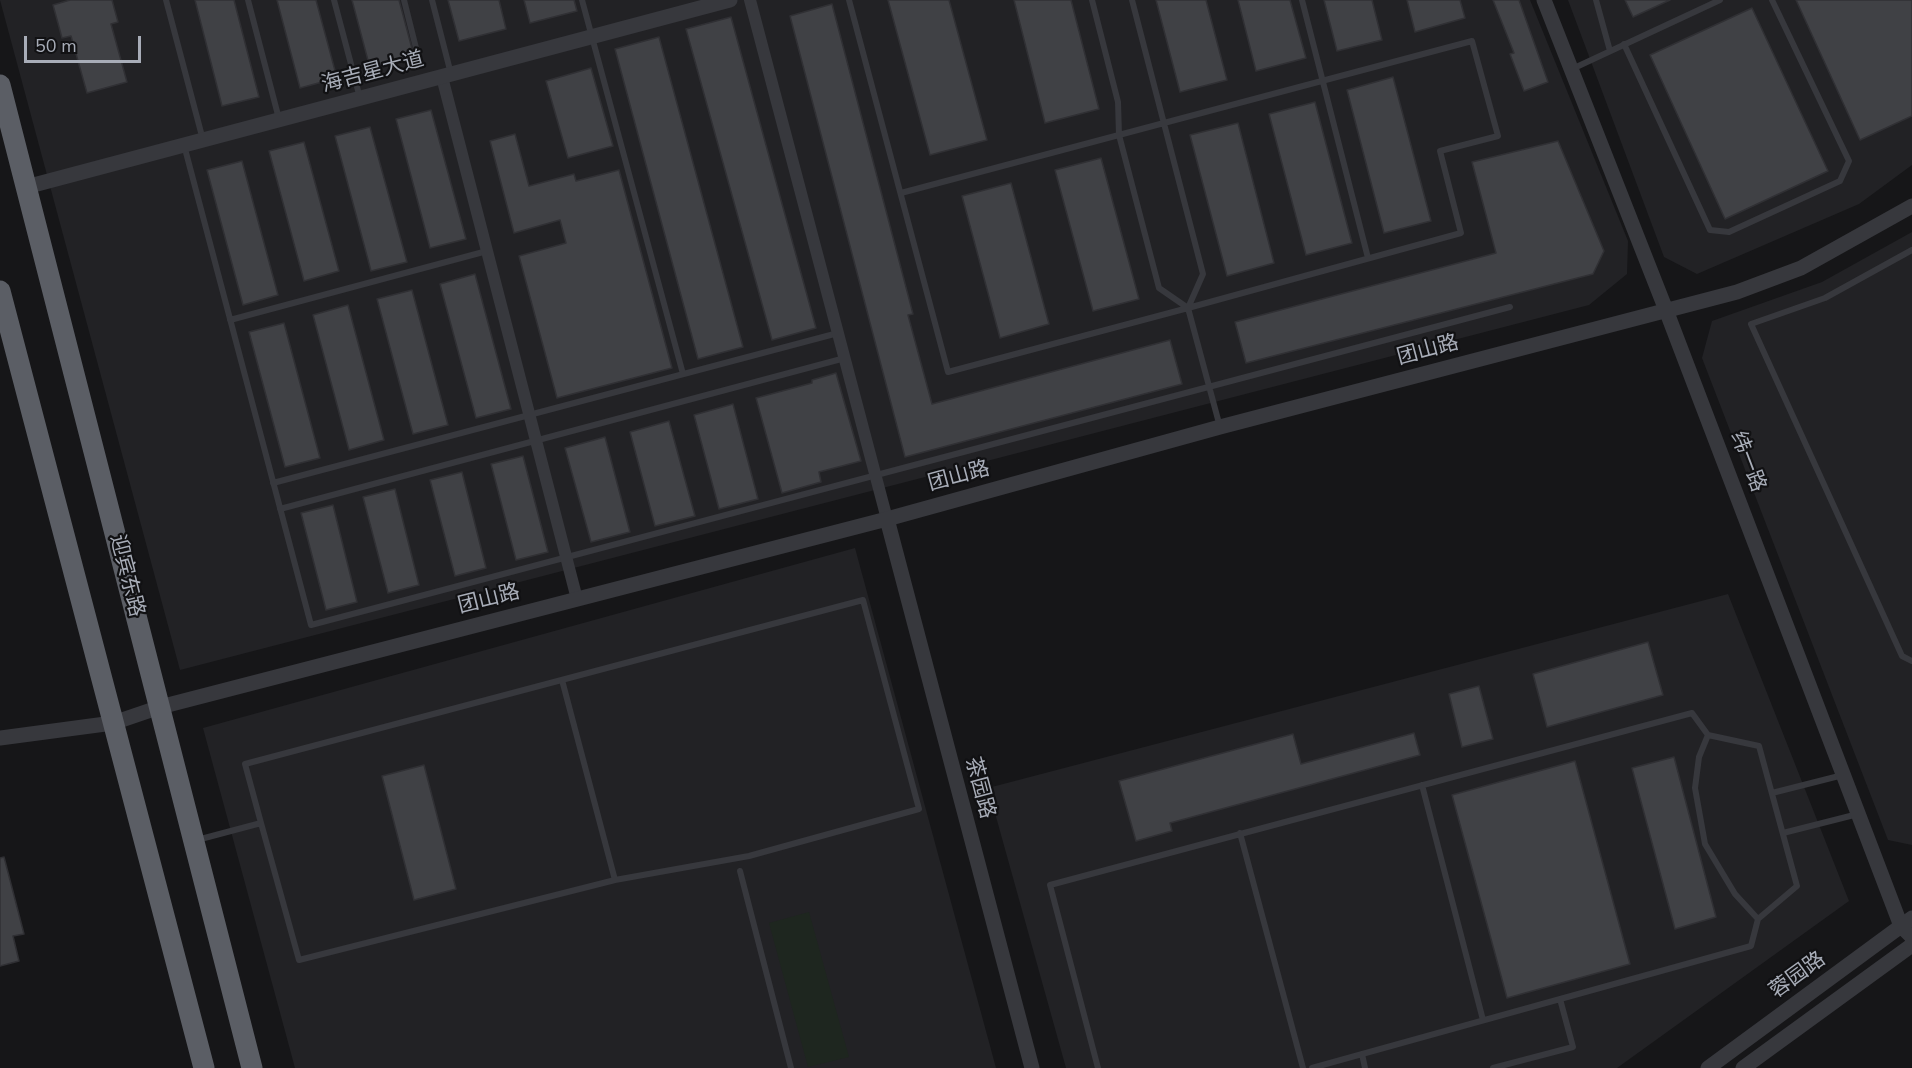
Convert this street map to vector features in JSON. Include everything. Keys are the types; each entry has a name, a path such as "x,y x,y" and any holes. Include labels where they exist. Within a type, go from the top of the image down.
{"highway":[{"name":"迎宾东路","path":"0,85 252,1068"},
{"path":"0,291 204,1068"}],"street":[{"name":"海吉星大道","path":"26,187 730,0"},
{"path":"750,0 887,519"},
{"name":"纬一路","path":"1544,0 1666,310 1858,814 1912,937"},
{"path":"447,75 488,251 577,599"},
{"name":"团山路","path":"0,738 113,723 160,707 887,519 1220,428 1737,292 1801,268 1912,206"},
{"name":"茶园路","path":"887,519 1032,1068"},
{"name":"蓉园路","path":"1708,1068 1906,922"},
{"name":"蓉园路","path":"1743,1068 1912,945"}],"lane":[{"path":"166,0 203,140"},
{"path":"248,0 279,120"},
{"path":"334,0 360,98"},
{"path":"404,0 417,52"},
{"path":"432,0 447,75"},
{"path":"582,0 683,374"},
{"path":"849,0 948,372 1461,233 1440,152 1498,136 1472,41 901,194"},
{"path":"1092,0 1118,102 1119,135 1159,288 1188,308"},
{"path":"1132,0 1203,274 1188,308 1220,428"},
{"path":"1302,0 1368,258"},
{"path":"1596,0 1610,51"},
{"path":"1571,69 1720,0"},
{"path":"1624,44 1710,230 1729,232 1840,181 1849,161 1772,0"},
{"path":"184,145 311,625 1510,308"},
{"path":"1912,250 1825,298 1751,324 1902,656 1912,661"},
{"path":"230,320 488,251"},
{"path":"273,483 838,333"},
{"path":"280,509 844,358"},
{"path":"863,600 919,809 749,856 615,880 299,960 261,823 246,764 863,600"},
{"path":"562,680 615,880"},
{"path":"1098,1068 1050,885 1692,713 1708,735 1759,746 1797,886 1758,919 1751,946 1312,1068"},
{"path":"1708,735 1699,757 1695,788 1705,844 1735,894 1758,919"},
{"path":"1772,793 1843,775"},
{"path":"1422,785 1483,1020"},
{"path":"1783,833 1858,814"},
{"path":"194,841 261,823"},
{"path":"1240,833 1303,1068"},
{"path":"740,871 791,1068"},
{"path":"1493,1068 1573,1047 1560,999"},
{"path":"1362,1054 1365,1068"}],"shaded area":[{"path":"0,0 1530,0 1628,241 1627,274 1589,305 180,670"},
{"path":"1568,0 1912,0 1912,165 1859,204 1697,274 1664,257"},
{"path":"1912,232 1912,845 1888,840 1702,358 1712,321 1822,282"},
{"path":"855,548 996,1068 295,1068 203,728"},
{"path":"1728,594 1849,901 1617,1068 1066,1068 988,788"},
{"path":"809,912 849,1057 808,1067 769,923"}],"building":[{"path":"70,0 112,0 118,22 111,24 127,82 87,93 71,36 62,38 53,5"},
{"path":"195,0 234,0 259,97 222,106"},
{"path":"277,0 316,0 337,78 300,88"},
{"path":"352,0 399,0 414,56 370,68"},
{"path":"448,0 499,0 506,29 459,41"},
{"path":"524,0 574,0 577,11 530,23"},
{"path":"888,0 949,0 987,140 930,155"},
{"path":"1014,0 1071,0 1099,109 1045,123"},
{"path":"1156,0 1206,0 1227,80 1180,92"},
{"path":"1238,0 1290,0 1306,58 1256,71"},
{"path":"1324,0 1372,0 1382,40 1337,51"},
{"path":"1407,0 1460,0 1465,18 1415,32"},
{"path":"1493,0 1519,0 1548,82 1524,91 1510,54 1514,53"},
{"path":"1625,0 1670,0 1633,17"},
{"path":"1796,0 1912,0 1912,116 1860,140"},
{"path":"832,4 913,314 908,315 932,404 1170,340 1182,384 905,457 790,16"},
{"path":"1752,8 1828,171 1725,219 1650,55"},
{"path":"731,17 816,328 772,340 686,29"},
{"path":"659,37 743,347 698,359 615,49"},
{"path":"591,68 613,146 568,158 546,81"},
{"path":"1393,77 1431,221 1384,233 1347,90"},
{"path":"1315,102 1352,243 1306,255 1269,114"},
{"path":"431,110 466,239 430,248 396,119"},
{"path":"1238,123 1274,263 1227,276 1190,135"},
{"path":"370,127 407,262 371,271 335,136"},
{"path":"515,134 529,186 574,174 576,181 619,170 672,368 557,398 519,256 566,243 560,220 514,233 490,141"},
{"path":"1558,141 1604,251 1593,274 1246,363 1235,322 1496,253 1472,162"},
{"path":"304,142 339,271 304,281 269,151"},
{"path":"1101,158 1139,299 1093,311 1055,170"},
{"path":"242,161 278,295 243,305 207,170"},
{"path":"1011,183 1049,324 1000,338 962,196"},
{"path":"475,274 511,409 476,418 440,284"},
{"path":"412,290 448,425 413,434 377,299"},
{"path":"348,305 384,440 349,450 313,315"},
{"path":"284,323 320,458 285,467 249,332"},
{"path":"836,373 861,461 819,472 821,482 782,493 756,398 812,383 812,380"},
{"path":"733,404 758,499 719,509 694,415"},
{"path":"669,421 695,516 655,526 630,432"},
{"path":"605,437 630,532 591,542 565,448"},
{"path":"523,456 548,552 516,560 491,464"},
{"path":"462,472 486,568 455,576 430,480"},
{"path":"395,489 419,585 388,593 363,497"},
{"path":"333,505 357,602 326,610 301,513"},
{"path":"1648,642 1663,695 1547,727 1533,674"},
{"path":"1479,686 1493,739 1462,747 1449,694"},
{"path":"1414,733 1420,755 1170,823 1172,831 1136,841 1119,781 1293,734 1301,764"},
{"path":"1674,757 1716,917 1675,929 1632,768"},
{"path":"1575,761 1630,964 1507,998 1452,795"},
{"path":"424,765 456,889 414,900 382,776"},
{"path":"4,857 24,934 13,936 19,961 0,966 0,858"}]}
